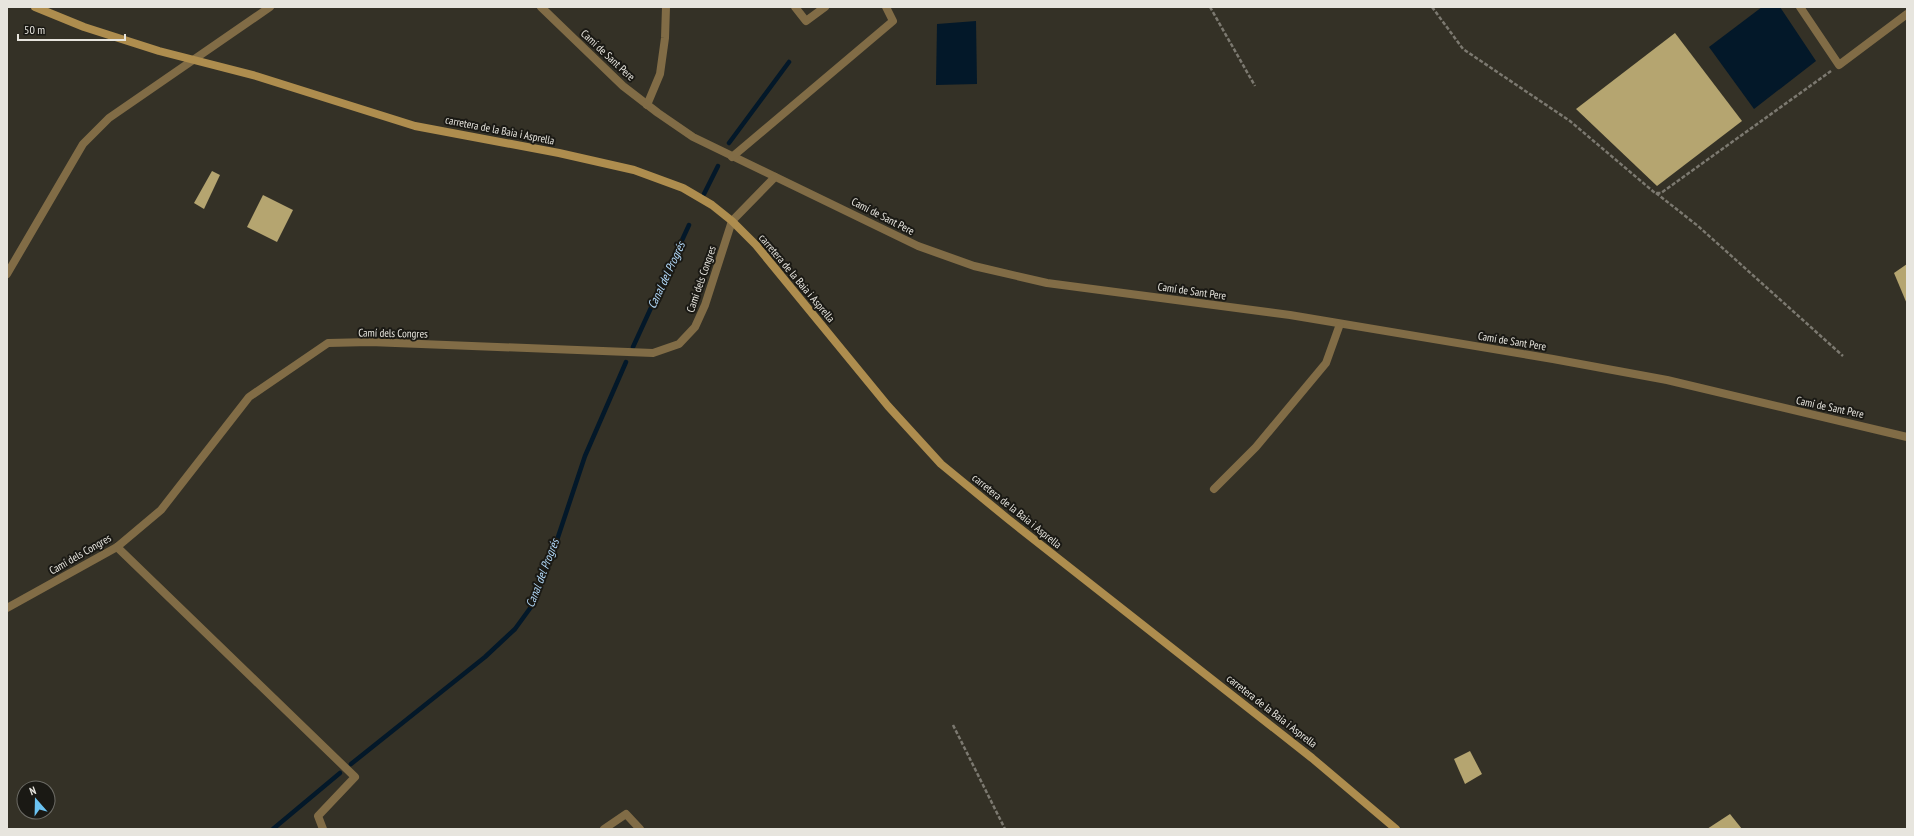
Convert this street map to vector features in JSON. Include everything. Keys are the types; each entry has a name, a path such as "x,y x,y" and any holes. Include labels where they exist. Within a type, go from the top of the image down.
{"main road":[{"name":"carretera de la Baia i Asprella","path":"35,7 84,27 256,76 416,126 559,153 634,170 682,188 712,206 732,221 756,246 888,406 941,464 1008,519 1312,758 1396,829"}],"street":[{"path":"7,274 83,144 109,118 270,7"},
{"name":"Camí de Sant Pere","path":"541,7 623,86 693,137 732,157 812,193 918,246 974,266 1048,283 1160,297 1340,324 1553,359 1667,380 1907,437"},
{"path":"648,105 660,74 665,38 666,7"},
{"path":"795,7 806,22 825,7"},
{"path":"732,157 893,21 886,7"},
{"path":"1800,7 1839,65 1907,14"},
{"name":"Camí dels Congres","path":"7,608 117,547 161,510 249,397 328,343 370,342 653,353 679,344 695,327 705,305 732,221 776,177"},
{"path":"1214,489 1256,447 1326,364 1340,324"},
{"path":"117,547 354,777 318,816 323,829"},
{"path":"604,829 626,814 640,829"}],"path":[{"path":"1210,7 1254,86"},
{"path":"1432,7 1463,49 1570,121 1655,193 1698,226 1843,356"},
{"path":"1655,193 1660,193 1839,65"},
{"path":"953,725 1005,829"}],"water":[{"path":"1762,7 1780,7 1816,61 1754,109 1709,47"},
{"path":"976,21 977,84 936,85 937,24"}],"building":[{"path":"1675,33 1742,121 1657,186 1576,109"},
{"path":"212,171 220,175 204,209 194,203"},
{"path":"263,195 293,210 277,242 247,227"},
{"path":"1907,264 1907,304 1894,273"},
{"path":"1470,751 1482,774 1465,784 1454,759"},
{"path":"1730,814 1742,829 1707,829"}],"waterway":[{"name":"Canal del Progrés","path":"729,143 789,62"},
{"name":"Canal del Progrés","path":"704,194 718,166"},
{"name":"Canal del Progrés","path":"633,347 689,225"},
{"name":"Canal del Progrés","path":"351,764 485,657 515,629 531,607 551,558 585,456 626,362"},
{"name":"Canal del Progrés","path":"273,829 340,773"}]}
